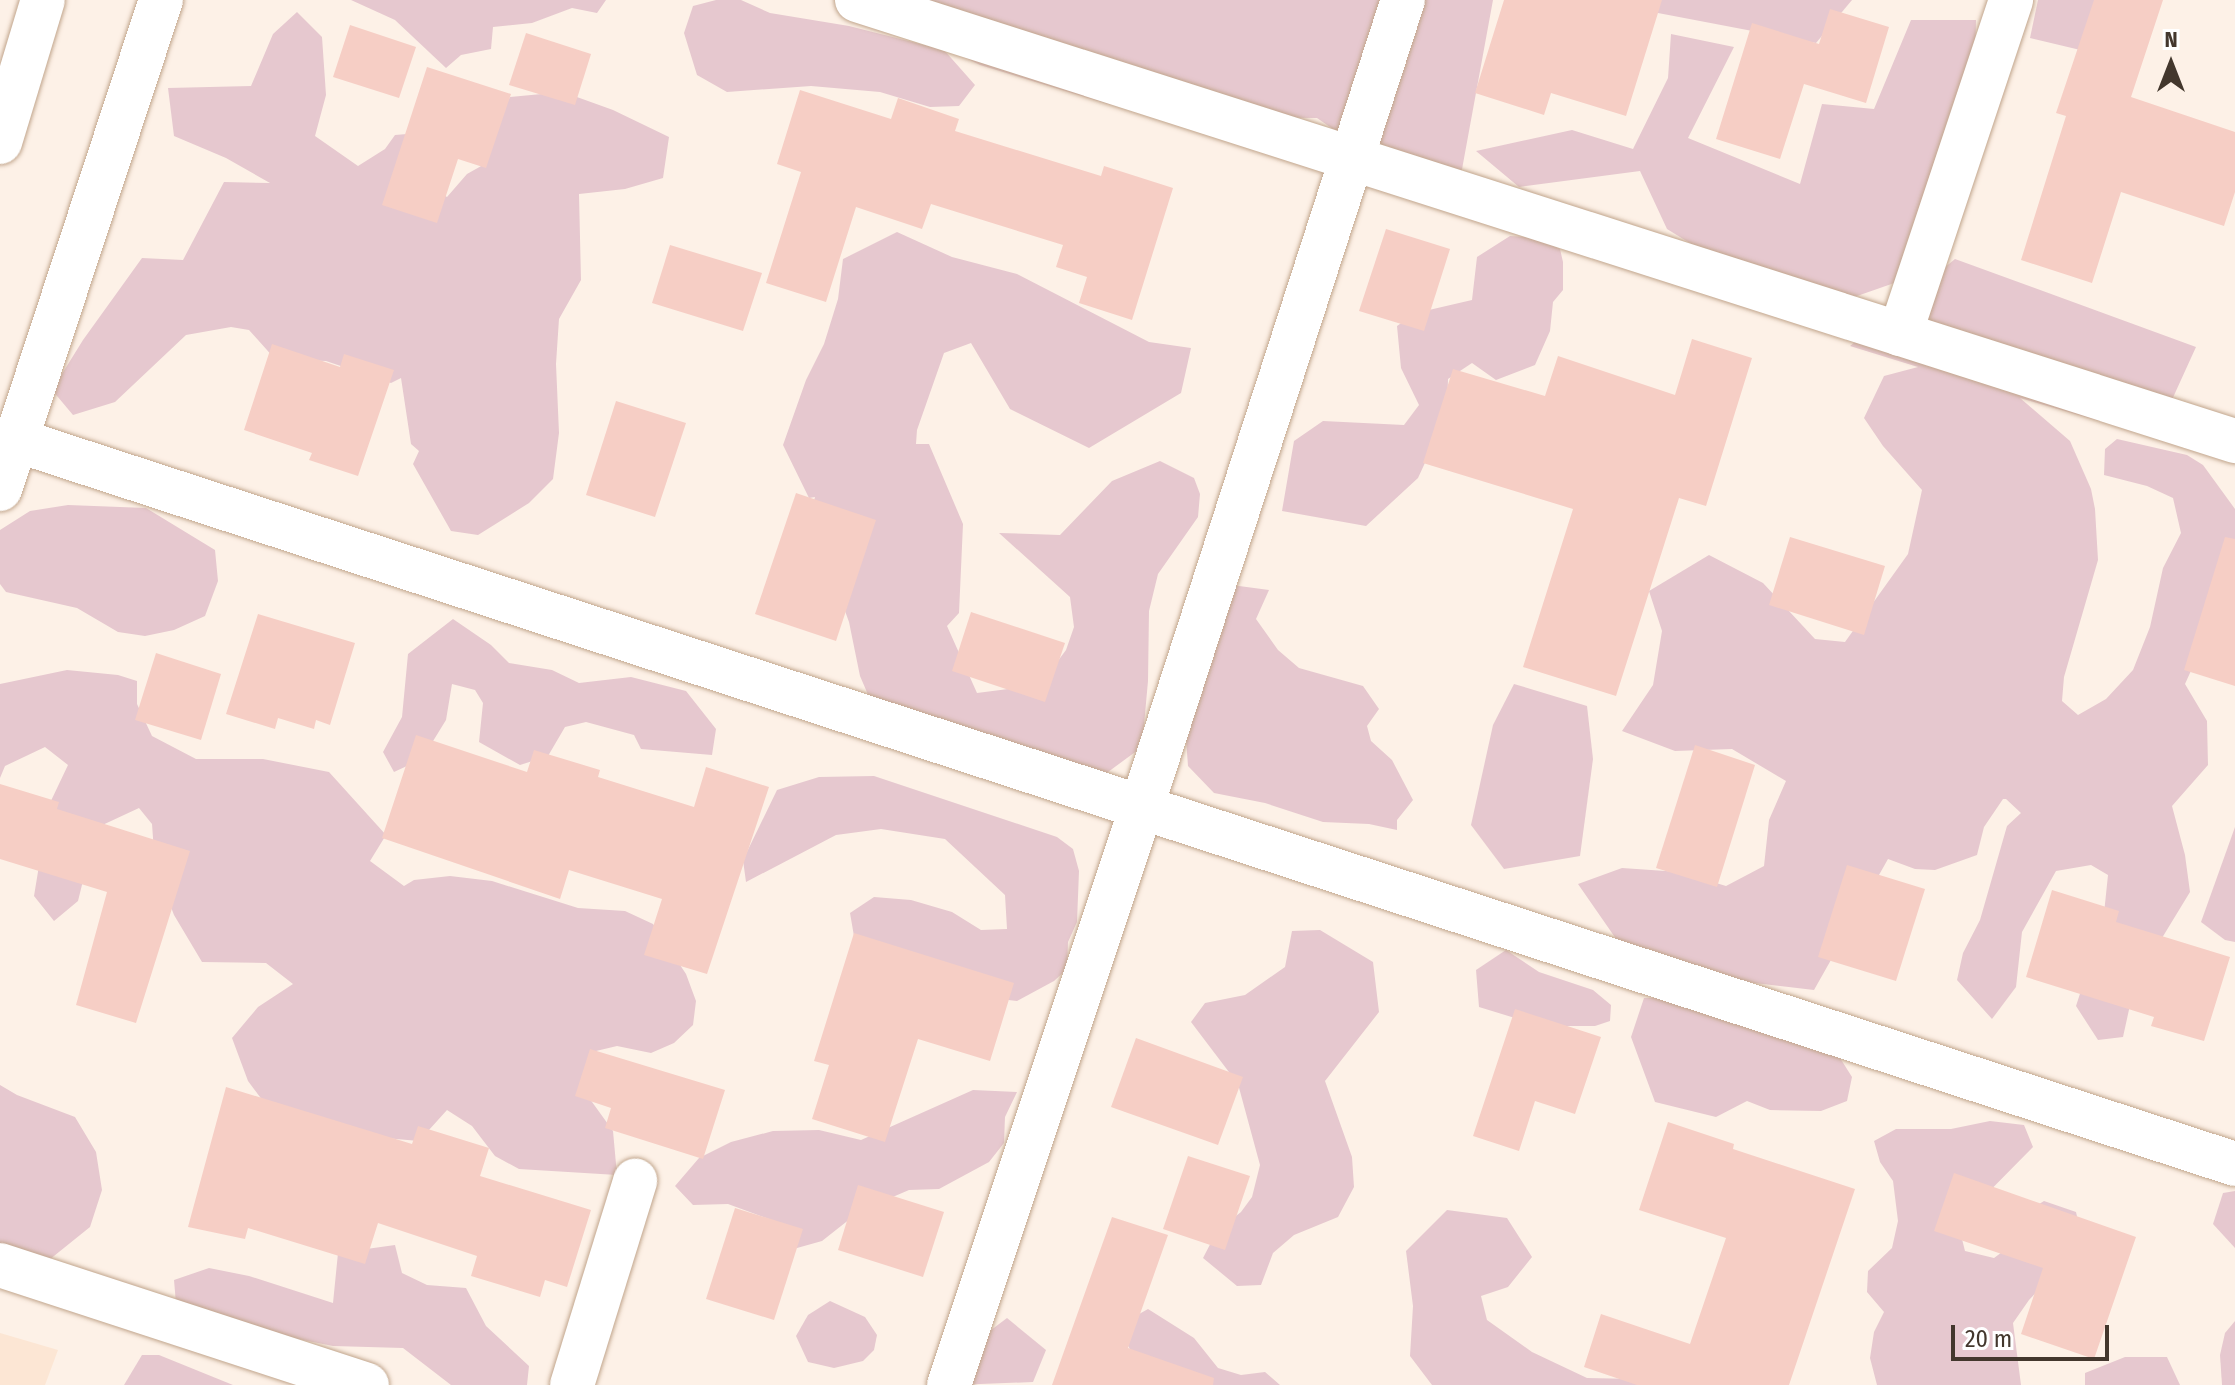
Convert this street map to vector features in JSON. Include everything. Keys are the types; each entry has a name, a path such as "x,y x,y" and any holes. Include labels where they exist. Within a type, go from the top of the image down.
{"street":[{"path":"0,142 43,0"},
{"path":"0,489 161,0"},
{"path":"857,0 2235,441"},
{"path":"949,1385 1142,806 1403,0"},
{"path":"1900,334 2011,0"},
{"path":"16,440 2235,1164"},
{"path":"572,1385 635,1181"},
{"path":"0,1265 367,1385"}],"shaded area":[{"path":"351,0 606,0 597,13 572,8 532,23 493,27 491,49 461,55 446,68 395,20"},
{"path":"716,0 741,0 770,13 849,26 944,50 975,85 959,106 930,107 880,92 811,86 727,92 697,75 684,33 693,6"},
{"path":"851,0 1493,0 1454,213 1317,118 1194,117 1108,104 980,65"},
{"path":"1651,0 1852,0 1816,43 1658,13"},
{"path":"2038,0 2106,0 2093,53 2030,38"},
{"path":"297,12 322,37 326,95 315,136 358,166 385,149 395,135 407,134 436,190 447,197 467,174 483,165 492,130 510,97 563,92 613,110 669,137 663,178 625,189 579,194 581,280 559,319 556,364 559,433 553,479 529,503 478,535 451,531 413,464 419,451 411,444 401,378 391,383 326,361 275,359 249,330 231,327 186,335 115,402 73,415 52,390 83,340 142,258 183,260 224,182 270,183 226,158 174,136 168,88 251,86 273,34"},
{"path":"1911,20 1976,20 1974,110 1900,281 1837,303 1732,269 1667,229 1640,171 1519,187 1476,151 1572,130 1633,149 1668,78 1671,34 1734,47 1688,138 1800,184 1822,104 1874,109"},
{"path":"897,232 952,257 1017,274 1149,342 1191,348 1181,393 1089,448 1010,409 971,343 944,353 917,430 916,444 929,444 963,524 959,613 947,626 977,693 1040,685 1066,650 1074,627 1070,597 999,533 1060,535 1112,481 1160,461 1194,478 1200,494 1198,517 1158,574 1149,611 1148,681 1142,747 1089,786 872,704 860,676 849,622 836,586 806,532 815,497 809,498 783,445 806,380 824,344 838,299 843,259"},
{"path":"1510,236 1540,238 1560,249 1563,262 1563,290 1553,302 1550,331 1535,365 1496,380 1472,363 1448,379 1447,415 1418,478 1366,526 1282,511 1294,441 1323,421 1404,425 1419,405 1401,368 1397,326 1416,313 1472,300 1477,257"},
{"path":"1955,259 2196,347 2155,437 2020,398 2070,441 2091,489 2095,509 2098,560 2064,677 2062,701 2078,715 2106,699 2133,670 2150,627 2163,568 2181,533 2173,498 2147,486 2104,475 2105,449 2117,439 2187,455 2203,465 2235,509 2235,573 2185,684 2207,721 2208,765 2172,806 2185,855 2190,892 2151,956 2132,996 2123,1037 2098,1040 2076,1006 2103,923 2108,875 2091,865 2056,871 2022,932 2016,987 1992,1019 1957,980 1963,953 1980,920 2007,826 2021,813 2006,799 1984,827 1977,855 1935,870 1915,869 1888,859 1814,990 1687,975 1621,946 1578,884 1622,868 1680,872 1726,886 1764,866 1769,820 1786,781 1732,749 1675,751 1622,731 1653,685 1662,631 1649,591 1709,555 1763,583 1815,639 1845,642 1908,554 1922,490 1883,446 1864,418 1884,376 1918,367 1850,346"},
{"path":"68,505 146,508 215,550 218,581 205,616 174,630 145,636 118,632 77,608 6,592 0,584 0,530 30,511"},
{"path":"1224,584 1269,590 1256,619 1278,650 1299,668 1363,686 1379,709 1367,726 1371,741 1392,760 1413,800 1397,820 1397,830 1369,824 1323,822 1265,803 1214,793 1188,766 1185,725"},
{"path":"453,619 491,645 509,663 552,670 579,683 631,677 686,691 716,729 712,755 641,749 634,735 586,722 565,727 548,756 520,765 479,742 483,703 475,690 452,684 446,720 422,759 394,772 383,752 402,717 408,654"},
{"path":"67,670 118,675 137,681 137,704 152,736 196,759 263,759 329,772 386,835 370,861 404,886 414,880 450,876 492,881 578,908 625,911 653,924 686,974 696,1001 693,1025 674,1043 651,1053 617,1046 596,1051 587,1095 613,1131 617,1175 519,1169 495,1156 472,1126 447,1110 419,1141 373,1137 263,1101 248,1081 232,1038 258,1007 293,984 266,963 202,962 174,915 155,866 152,824 139,808 96,828 78,901 54,921 34,896 49,805 68,765 45,747 5,766 0,778 0,684"},
{"path":"1514,684 1587,706 1593,759 1580,856 1504,869 1471,825 1493,725"},
{"path":"874,776 1057,837 1073,849 1079,871 1077,922 1068,942 1067,969 1054,981 1017,1001 965,995 855,942 850,913 874,897 911,900 952,912 981,930 1007,929 1005,895 945,839 881,829 836,835 746,882 743,860 777,790 819,777"},
{"path":"2235,827 2235,942 2225,940 2201,922"},
{"path":"1320,930 1373,962 1379,1012 1325,1081 1352,1157 1354,1187 1338,1217 1294,1235 1273,1253 1261,1285 1237,1286 1203,1258 1217,1231 1241,1212 1252,1197 1260,1165 1238,1084 1191,1022 1205,1003 1245,995 1285,967 1292,931"},
{"path":"1506,950 1539,972 1593,990 1611,1005 1610,1021 1595,1026 1541,1026 1479,1007 1476,970"},
{"path":"1721,997 1835,1050 1852,1077 1847,1101 1821,1111 1770,1110 1747,1101 1716,1117 1655,1102 1631,1037 1644,998"},
{"path":"0,1085 17,1095 75,1117 96,1152 102,1190 90,1227 49,1260 0,1258"},
{"path":"973,1090 1017,1092 1005,1117 1004,1143 989,1162 939,1189 909,1190 860,1211 822,1241 797,1248 777,1222 728,1204 693,1205 675,1186 699,1158 731,1142 773,1131 819,1130 861,1140"},
{"path":"1990,1121 2024,1125 2033,1147 1958,1223 1965,1251 1994,1258 2013,1244 2020,1216 2044,1201 2076,1212 2083,1243 2029,1300 2013,1323 2021,1385 1877,1385 1870,1358 1874,1332 1884,1312 1867,1292 1868,1271 1892,1248 1898,1221 1893,1181 1880,1162 1874,1141 1896,1129 1951,1129"},
{"path":"2235,1191 2235,1248 2213,1224 2223,1193"},
{"path":"1447,1210 1507,1218 1532,1257 1508,1287 1481,1296 1487,1320 1532,1352 1587,1378 1636,1379 1640,1385 1432,1385 1410,1356 1413,1306 1406,1251"},
{"path":"395,1245 402,1273 427,1285 466,1288 486,1326 529,1366 527,1385 451,1385 403,1348 333,1346 177,1315 174,1280 209,1268 249,1276 333,1303 338,1253"},
{"path":"830,1301 865,1317 877,1335 874,1350 863,1361 834,1368 808,1362 796,1336 808,1315"},
{"path":"1148,1309 1194,1338 1218,1368 1241,1375 1265,1372 1280,1385 1162,1385 1137,1363 1118,1326"},
{"path":"1007,1318 1046,1350 1033,1382 955,1385 970,1346"},
{"path":"2235,1321 2235,1385 2222,1385 2220,1355 2225,1333"},
{"path":"0,1333 58,1350 45,1385 0,1385"},
{"path":"142,1355 159,1355 233,1385 124,1385"},
{"path":"2125,1357 2167,1357 2180,1385 2085,1385 2085,1373"}],"building":[{"path":"1504,0 1662,0 1626,116 1551,93 1544,115 1475,93"},
{"path":"2094,0 2163,0 2131,97 2235,132 2235,192 2224,226 2121,192 2092,283 2021,260 2066,116 2056,113"},
{"path":"1830,9 1889,27 1866,103 1804,84 1780,159 1716,139 1752,23 1819,44"},
{"path":"350,25 416,47 399,98 333,77"},
{"path":"526,33 591,54 575,105 509,85"},
{"path":"427,67 511,94 486,168 458,159 437,223 382,205"},
{"path":"800,90 891,119 898,98 959,119 955,131 1101,176 1104,166 1173,188 1132,320 1079,303 1087,277 1056,267 1063,245 931,204 922,229 856,207 826,302 766,283 801,172 777,164"},
{"path":"1386,229 1450,249 1424,331 1359,311"},
{"path":"670,245 762,273 743,331 652,303"},
{"path":"1692,339 1752,358 1706,506 1679,498 1616,696 1523,667 1573,509 1423,463 1453,369 1545,396 1558,356 1675,395"},
{"path":"272,344 340,367 344,354 394,370 358,476 309,460 312,453 244,430"},
{"path":"616,401 686,423 655,517 586,495"},
{"path":"796,493 876,520 836,641 755,614"},
{"path":"1790,537 1885,566 1864,635 1769,605"},
{"path":"2225,537 2235,539 2235,686 2184,670"},
{"path":"971,612 1065,643 1045,702 952,671"},
{"path":"258,614 355,643 330,725 316,720 314,729 278,718 275,729 226,714"},
{"path":"156,653 221,674 201,740 135,720"},
{"path":"416,735 527,772 534,750 600,770 598,777 694,807 706,767 769,787 707,974 644,955 662,899 569,870 560,899 382,838"},
{"path":"1695,745 1755,765 1717,887 1656,868"},
{"path":"0,784 59,802 57,809 190,851 136,1023 76,1005 107,892 0,859"},
{"path":"1847,865 1925,889 1896,981 1818,957"},
{"path":"2052,890 2119,911 2116,922 2230,957 2204,1041 2151,1026 2154,1017 2026,977"},
{"path":"854,933 1014,983 990,1061 918,1039 885,1142 812,1119 829,1065 814,1061"},
{"path":"1515,1009 1601,1037 1575,1114 1535,1101 1519,1151 1473,1136"},
{"path":"1136,1038 1243,1077 1218,1145 1111,1107"},
{"path":"590,1049 725,1090 703,1159 605,1128 611,1108 575,1096"},
{"path":"226,1087 412,1144 418,1126 489,1148 480,1176 591,1210 567,1287 545,1280 540,1297 471,1276 477,1256 378,1223 365,1264 248,1228 245,1239 188,1227"},
{"path":"1668,1122 1734,1144 1733,1149 1855,1189 1789,1385 1637,1385 1584,1367 1601,1314 1690,1344 1726,1238 1639,1210"},
{"path":"1188,1156 1250,1176 1225,1250 1163,1229"},
{"path":"1954,1173 2136,1237 2094,1359 2021,1334 2043,1268 1934,1231"},
{"path":"858,1185 944,1212 923,1277 838,1250"},
{"path":"735,1208 803,1229 774,1320 706,1299"},
{"path":"1112,1217 1168,1235 1128,1348 1214,1378 1213,1385 1052,1385"}]}
